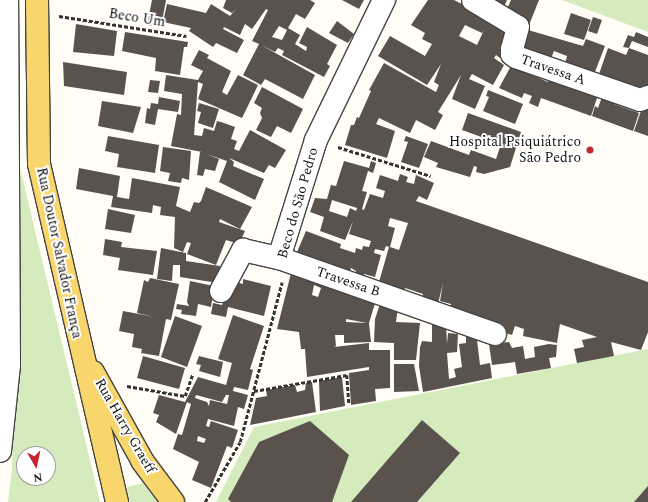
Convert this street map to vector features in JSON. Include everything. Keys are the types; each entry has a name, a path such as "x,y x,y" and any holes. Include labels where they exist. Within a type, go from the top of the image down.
{"main road":[{"name":"Rua Doutor Salvador França","path":"37,7 39,164 80,348 117,502"},
{"name":"Rua Harry Graeff","path":"80,348 143,462 173,502"}],"street":[{"path":"0,450 9,365 6,0"},
{"name":"Beco do São Pedro","path":"279,258 316,140 384,0"},
{"name":"Travessa A","path":"473,0 518,27 512,49 512,54 516,57 640,100 648,97"},
{"name":"Travessa B","path":"221,291 243,250 279,258 495,334"}],"path":[{"name":"Beco Um","path":"37,7 186,36"},
{"path":"316,140 431,176"},
{"name":"Beco do São Pedro","path":"205,502 240,442 283,278 279,258"},
{"path":"98,380 185,396 193,373"},
{"path":"254,391 347,375 349,403"}],"green space":[{"path":"562,0 648,0 648,32"},
{"path":"20,168 100,502 8,502 12,469"},
{"path":"648,349 648,502 216,502 254,427"},
{"path":"143,483 157,502 130,502 127,487"}],"building":[{"path":"152,0 166,0 161,27 147,25"},
{"path":"226,0 310,0 315,3 305,19 296,14 288,28 300,35 295,44 306,51 307,47 299,43 307,27 337,45 327,64 330,66 324,77 282,55 284,51 278,48 275,52 261,45 315,75 303,99 265,79 261,85 243,75 259,44 252,41 268,10 266,9 252,29 245,24 240,35 224,27 223,29 244,40 237,53 216,43 213,47 189,31 191,28 163,22 167,4 206,13 211,4 230,16 237,8 232,13 223,8","holes":["279,26 287,30 282,40 272,37"]},
{"path":"342,0 364,0 359,9"},
{"path":"428,0 454,0 512,30 500,58 496,55 494,58 504,65 493,85 472,74 469,79 485,86 475,109 452,99 461,75 438,112 443,115 435,130 416,120 410,133 379,118 376,124 395,131 387,158 345,145 351,125 354,125 357,117 359,118 371,91 369,90 384,63 436,92 439,85 434,82 441,64 427,85 378,56 390,36 425,56 432,44 422,39 425,33 411,25","holes":["465,25 482,33 484,30 477,45 459,36"]},
{"path":"476,0 507,0 501,14"},
{"path":"511,0 539,0 529,25 504,16"},
{"path":"571,13 591,20 584,40 564,34"},
{"path":"593,17 602,20 597,34 588,31"},
{"path":"337,21 354,34 348,43 329,33"},
{"path":"76,24 117,31 114,56 73,52"},
{"path":"528,30 583,46 586,39 605,46 593,77 564,67 567,56 554,51 548,66 516,54"},
{"path":"125,32 188,42 187,47 184,47 180,75 155,71 156,58 122,51"},
{"path":"636,32 648,37 648,47 632,41 629,48 623,47 628,35 634,37"},
{"path":"608,48 626,55 629,48 648,55 648,91 598,77"},
{"path":"199,50 209,55 207,58 231,71 222,92 227,95 238,75 258,85 242,118 198,99 203,84 198,82 194,135 202,136 204,128 214,131 217,121 235,127 231,139 237,141 234,149 239,151 250,130 286,150 275,168 269,165 264,173 229,158 234,162 233,166 264,179 255,200 219,182 227,161 206,154 219,159 215,171 205,169 203,176 197,175 200,152 202,152 171,146 177,114 181,115 182,94 164,91 166,75 198,80 203,71 191,65"},
{"path":"63,62 127,72 124,95 64,86"},
{"path":"511,66 548,82 549,79 594,96 597,98 591,116 541,98 538,107 529,103 532,96 524,93 522,98 499,88"},
{"path":"150,80 160,81 158,93 148,92"},
{"path":"262,87 303,109 291,133 277,126 271,137 256,130 262,118 260,113 262,108 254,103"},
{"path":"488,90 523,104 515,124 483,111 489,97 486,96"},
{"path":"159,97 180,101 178,112 158,109 155,125 145,123 147,108 150,109 151,103 158,104"},
{"path":"602,97 615,101 614,104 639,113 633,131 592,116 595,106 598,108"},
{"path":"102,101 141,107 133,133 98,126"},
{"path":"199,103 219,109 213,128 198,123 201,112 197,111"},
{"path":"642,108 648,110 648,136 634,131"},
{"path":"468,113 521,132 510,167 484,174 476,172 477,167 474,166 470,177 436,167 438,163 424,157 431,141 469,155 471,150 496,159 501,144 462,130"},
{"path":"108,136 159,145 155,173 117,167 119,154 105,151"},
{"path":"406,136 428,144 419,168 401,162 408,142 404,141"},
{"path":"163,147 191,151 189,180 182,178 181,183 168,181 170,173 160,171"},
{"path":"344,161 369,168 371,161 376,163 373,173 368,171 362,191 367,192 362,209 364,210 370,194 383,198 385,191 376,188 380,175 398,181 400,174 408,177 406,182 414,184 416,175 434,183 427,200 419,196 416,201 648,282 648,332 641,350 611,342 614,356 577,363 574,349 584,347 582,340 597,337 560,324 557,343 523,336 524,329 515,326 512,335 499,331 450,309 451,304 440,301 443,283 437,308 421,302 423,294 405,288 402,296 377,289 389,247 386,246 384,251 375,249 374,253 381,255 375,277 364,274 363,279 355,276 356,271 351,268 348,278 294,259 306,231 341,244 340,248 355,253 356,248 362,250 363,246 369,247 371,241 349,234 353,221 345,240 320,231 324,217 310,212 315,198 327,199 331,185 336,186","holes":["332,200 357,208 356,211 350,208 347,217 329,211","390,218 408,223 399,250 390,247 395,228 388,226"]},
{"path":"79,168 120,176 117,197 129,199 132,178 180,187 176,206 190,212 194,202 199,203 201,201 206,187 252,207 240,229 220,219 219,222 245,231 239,244 226,240 216,265 187,254 191,243 187,242 183,252 174,248 175,217 160,215 161,207 153,205 152,213 111,207 113,196 76,189"},
{"path":"108,209 135,215 131,233 105,229"},
{"path":"105,239 122,242 121,247 157,251 153,275 118,270 120,258 103,255"},
{"path":"161,248 186,253 186,261 220,266 218,283 180,277 180,265 173,265 172,281 157,279"},
{"path":"291,273 376,300 369,323 371,342 344,343 344,335 335,335 336,346 334,347 369,343 369,350 390,350 390,388 375,389 376,401 351,405 349,373 369,370 369,367 307,377 305,349 301,349 299,332 277,329","holes":["314,285 321,288 318,297 312,295","346,319 367,323 346,322"]},
{"path":"150,278 179,284 171,320 166,319 159,356 141,353 142,349 132,347 134,334 119,331 123,311 155,317 137,313 144,280 148,282"},
{"path":"243,279 271,286 264,316 228,307 226,317 211,314 213,303 222,305 229,280 243,284"},
{"path":"190,281 214,286 211,307 198,304 196,316 181,314 182,310 176,309 177,304 189,306 187,302"},
{"path":"381,301 398,307 396,322 420,323 416,360 394,360 394,343 374,342 375,319"},
{"path":"233,315 264,326 250,369 253,370 248,390 234,387 233,391 248,395 244,409 238,407 234,426 208,419 206,426 209,427 211,421 238,430 232,448 227,446 211,488 192,480 199,462 173,449 178,434 182,435 191,404 187,402 176,434 156,422 159,415 153,413 159,395 185,402 198,377 226,385 232,363 218,359","holes":["196,395 222,402 226,395 229,395 227,404 210,400 209,406 207,402 195,398","198,436 206,439 204,443 197,441"]},
{"path":"175,316 202,326 187,367 161,357"},
{"path":"432,324 446,324 447,344 448,333 458,334 457,352 447,353 449,379 456,377 454,369 462,367 459,344 466,343 466,333 476,332 480,365 490,363 492,378 423,392 419,366 420,347 422,341 432,342"},
{"path":"509,342 512,348 523,346 525,359 535,357 534,347 549,344 557,345 556,357 549,358 551,368 517,374 515,362 492,365 489,344"},
{"path":"143,356 185,368 179,389 137,378"},
{"path":"199,356 223,362 220,377 199,371 201,365 196,364"},
{"path":"394,364 414,364 419,391 394,392"},
{"path":"342,377 345,406 320,411 319,381"},
{"path":"312,382 316,412 250,425 256,398 267,396 266,390 295,385 297,392 305,390 306,383"},
{"path":"422,420 460,453 417,502 351,502"},
{"path":"310,421 349,455 332,502 231,502 228,499 259,442"},
{"path":"648,486 648,502 634,502"}],"place":[{"name":"Hospital Psiquiátrico São Pedro","path":"590,150"}]}
